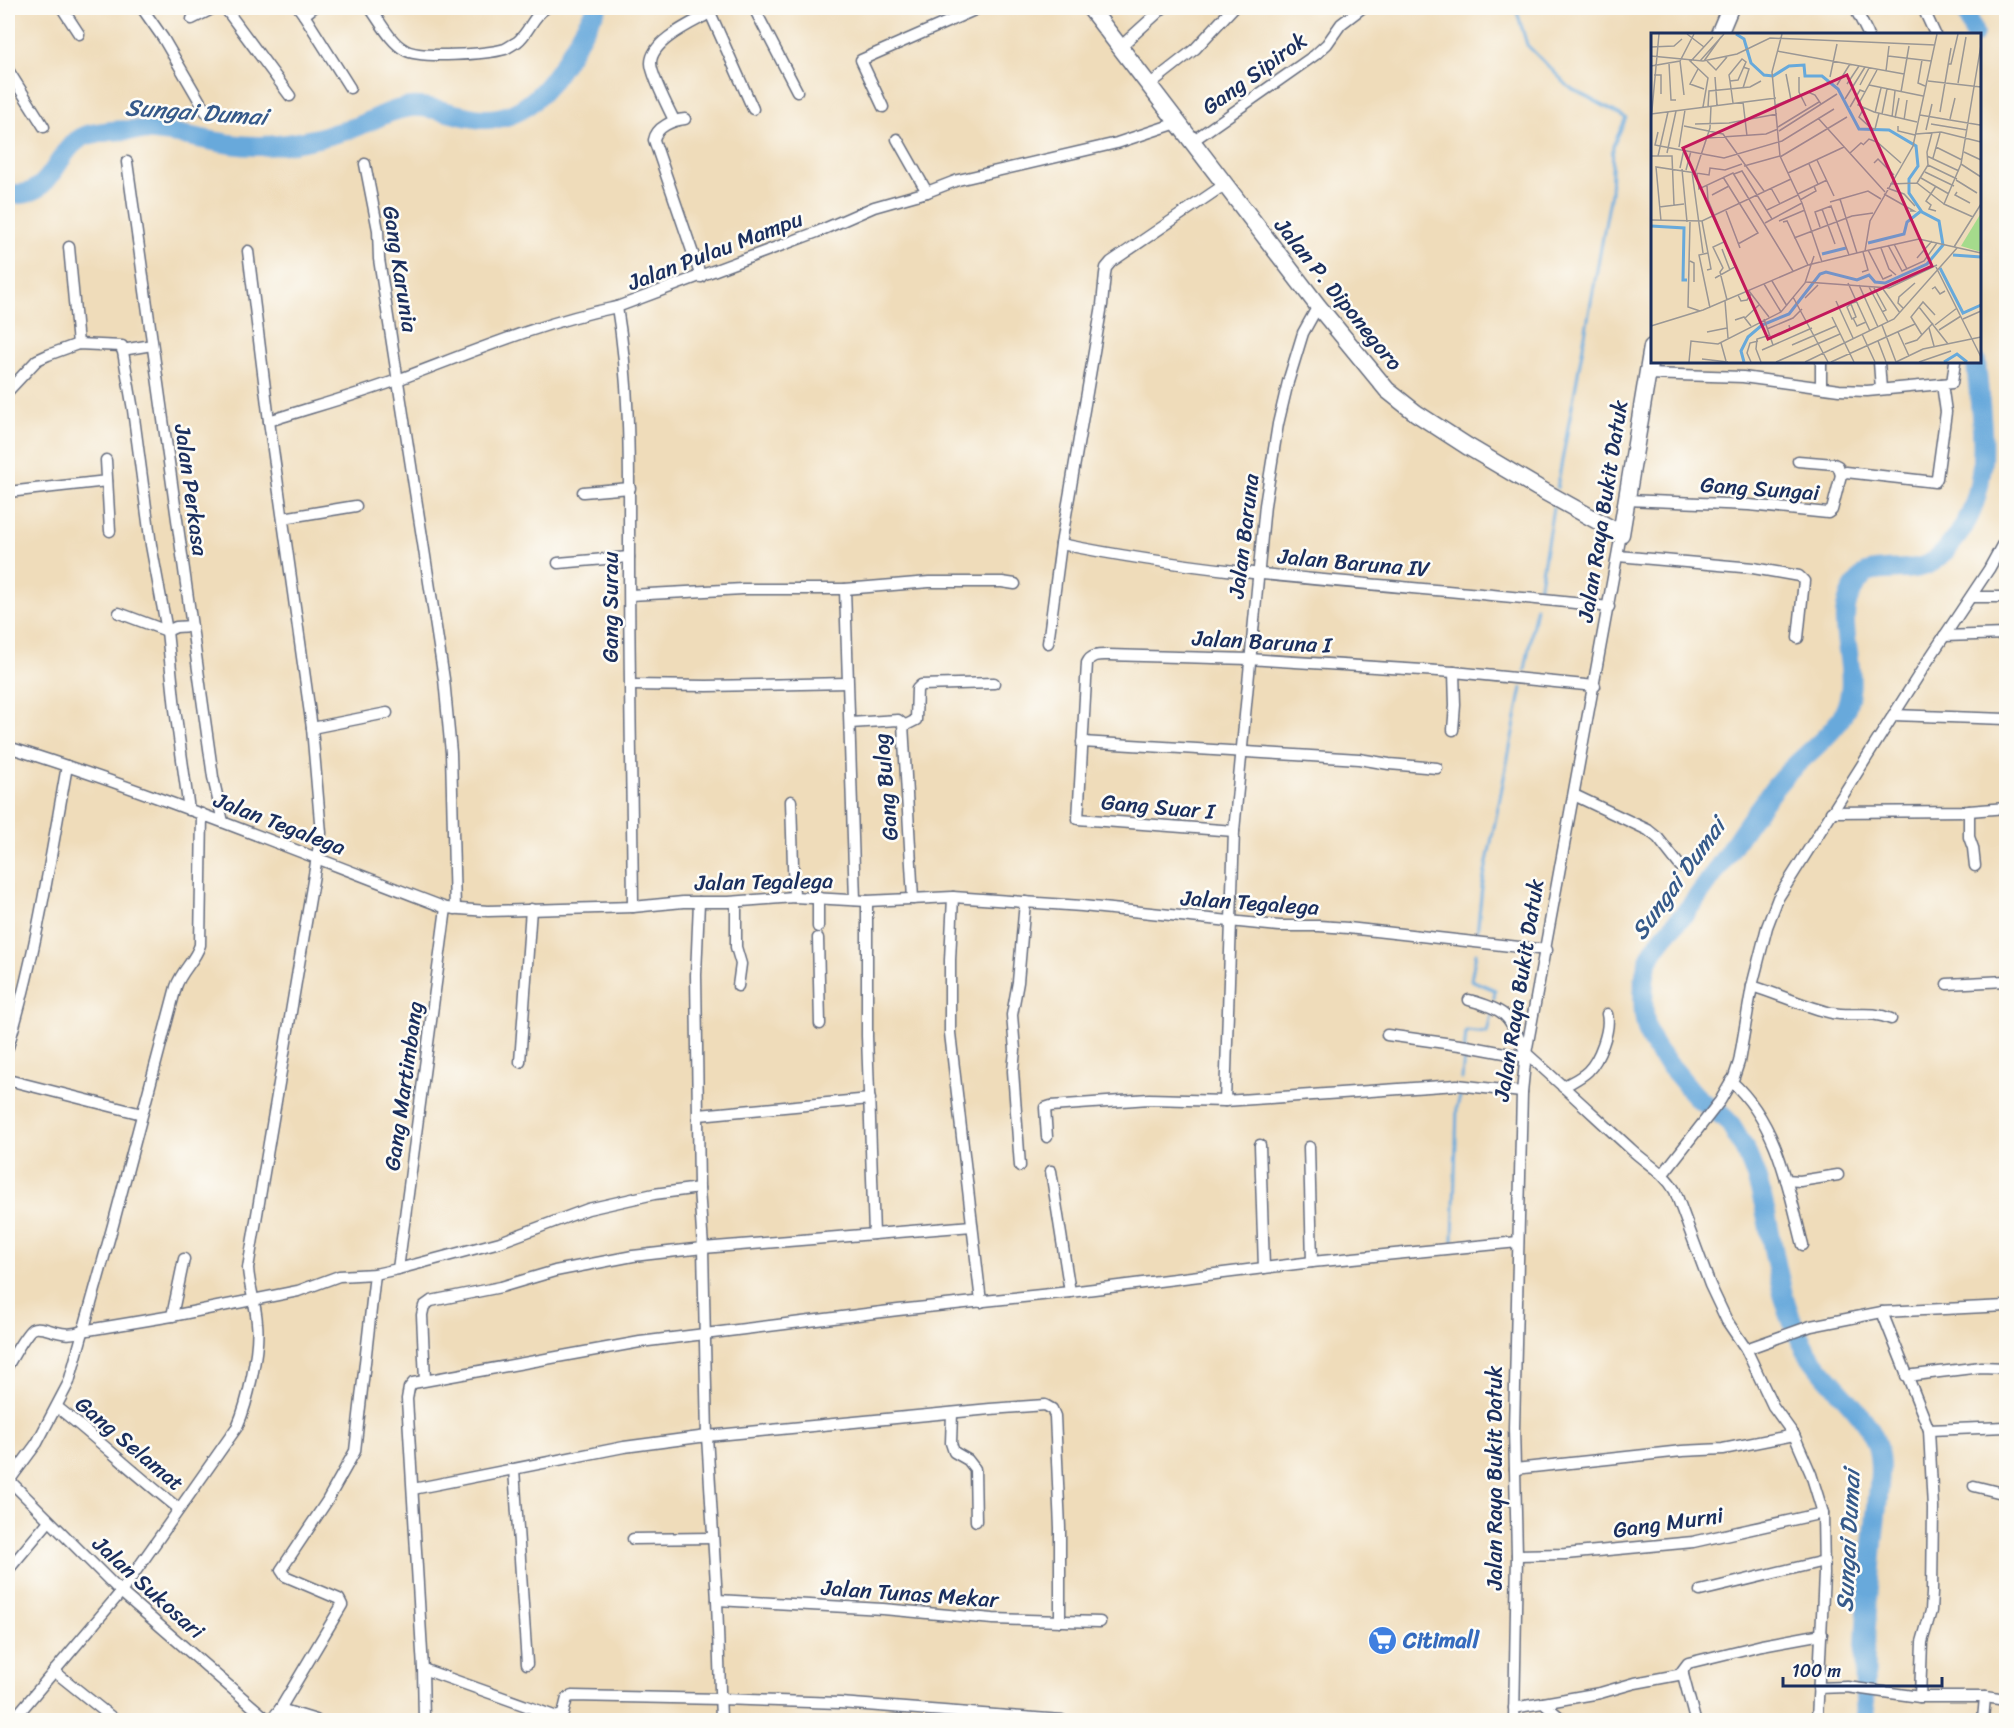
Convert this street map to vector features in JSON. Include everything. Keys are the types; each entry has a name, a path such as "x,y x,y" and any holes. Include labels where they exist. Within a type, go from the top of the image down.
{"main road":[{"name":"Jalan P. Diponegoro","path":"1089,8 1318,306 1370,371 1400,402 1538,488 1622,534"},
{"path":"1719,33 1730,8"},
{"name":"Jalan Raya Bukit Datuk","path":"1622,534 1651,355"}],"street":[{"path":"62,8 79,34"},
{"path":"142,8 163,38 206,112"},
{"path":"192,19 214,8"},
{"path":"225,8 290,96"},
{"path":"313,8 302,11 350,88"},
{"path":"370,8 398,45 406,51 452,55 505,49 519,40 541,9"},
{"path":"754,8 797,92"},
{"path":"883,107 861,60 979,8"},
{"path":"1119,48 1163,8"},
{"path":"1149,85 1195,49 1233,8"},
{"name":"Gang Sipirok","path":"1191,142 1314,56 1327,44 1341,24 1362,8"},
{"path":"1855,8 1868,33"},
{"path":"1923,8 1935,33"},
{"path":"701,277 654,145 654,136 657,132 679,120 652,69 655,49 709,10 753,110"},
{"path":"8,70 44,127"},
{"name":"Jalan Pulau Mampu","path":"269,421 397,380 532,328 617,307 817,232 874,207 927,192 958,180 1117,143 1177,123"},
{"path":"897,139 927,192"},
{"name":"Jalan Perkasa","path":"127,162 213,777 223,822"},
{"name":"Gang Karunia","path":"365,164 378,230 379,259 448,713 452,753 451,908"},
{"path":"1048,643 1061,544 1102,305 1106,268 1111,262 1224,185"},
{"path":"69,247 78,344"},
{"path":"13,1720 121,1592 237,1427 248,1392 258,1332 248,1268 321,833 312,728 248,251"},
{"name":"Jalan Baruna","path":"1225,1101 1234,831 1266,488 1278,424 1300,344 1307,324 1318,306"},
{"name":"Gang Surau","path":"617,307 627,397 630,488 633,907"},
{"path":"8,391 37,360 78,344 122,345 151,545 167,631 189,810"},
{"path":"123,350 152,345"},
{"path":"1821,363 1821,387"},
{"path":"1879,363 1881,389"},
{"path":"1647,374 1743,377 1867,391 1953,382 1956,363"},
{"name":"Gang Sungai","path":"1626,500 1749,505 1828,513 1832,510 1841,475 1855,472 1935,482 1946,412 1942,384"},
{"path":"106,460 110,531"},
{"path":"1798,460 1834,464 1838,466 1841,475"},
{"path":"8,492 107,481"},
{"path":"583,492 630,488"},
{"path":"283,518 356,506"},
{"name":"Jalan Raya Bukit Datuk","path":"1514,1720 1515,1469 1522,1092 1526,1055 1622,534"},
{"path":"1663,1174 1720,1101 1739,1062 1752,986 1767,927 1778,898 1893,715 1972,597 2007,538"},
{"name":"Jalan Baruna IV","path":"1061,544 1127,558 1257,573 1609,607"},
{"path":"558,563 629,556"},
{"path":"1618,556 1753,568 1799,576 1804,581 1798,638"},
{"path":"630,595 743,589 845,589 929,582 1015,584"},
{"path":"845,589 855,900"},
{"path":"1972,597 2007,597"},
{"path":"119,613 167,631 176,627 192,626"},
{"path":"1944,636 2007,634"},
{"name":"Jalan Baruna I","path":"1078,819 1087,663 1093,656 1249,659 1454,672 1595,686"},
{"path":"1453,730 1454,672"},
{"path":"631,685 847,683"},
{"path":"904,726 916,720 917,689 921,685 994,683"},
{"path":"312,728 387,713"},
{"path":"1893,715 2007,719"},
{"name":"Gang Bulog","path":"850,723 898,720 904,726 913,899"},
{"path":"1082,742 1359,759 1437,768"},
{"name":"Jalan Tegalega","path":"8,747 67,765 202,814 451,908 488,911 633,907 683,902 735,902 794,897 867,901 953,897 1082,906 1279,926 1329,926 1546,950"},
{"path":"8,1047 19,1009 43,898 67,765"},
{"path":"1574,795 1648,830 1658,838 1680,866"},
{"path":"791,801 794,897"},
{"path":"1831,812 1969,811 2007,808"},
{"path":"1969,811 1969,837 1975,866"},
{"path":"8,1480 37,1443 69,1382 178,981 195,957 200,945 202,814"},
{"name":"Gang Suar I","path":"1078,819 1234,831"},
{"path":"818,897 820,1024"},
{"path":"953,897 950,1033 981,1302"},
{"path":"867,901 867,1035 874,1234"},
{"path":"699,902 696,975 699,1188 703,1248 707,1436 722,1699 721,1720"},
{"path":"735,902 736,947 741,964 738,986"},
{"path":"1020,1166 1013,1071 1015,1050 1012,1015 1018,982 1025,903"},
{"name":"Gang Martimbang","path":"398,1269 451,908"},
{"path":"520,1062 531,909"},
{"path":"1947,984 2007,981"},
{"path":"1752,986 1830,1012 1845,1015 1877,1014 1891,1019"},
{"path":"1468,1000 1492,1006 1503,1013 1515,1030 1526,1055 1642,1159 1663,1174 1675,1191 1708,1280 1727,1322 1746,1349 1773,1406 1794,1435 1823,1513 1822,1634 1817,1720"},
{"path":"8,1005 19,1009"},
{"path":"1563,1087 1586,1073 1596,1061 1608,1026 1606,1014"},
{"path":"1387,1035 1526,1055"},
{"path":"8,1080 142,1114"},
{"path":"1731,1081 1747,1097 1769,1132 1786,1180 1803,1245"},
{"path":"1047,1137 1045,1108 1048,1106 1124,1100 1225,1101 1456,1085 1522,1092"},
{"path":"699,1115 870,1099"},
{"path":"1260,1145 1264,1268"},
{"path":"1309,1147 1311,1262"},
{"path":"1051,1171 1070,1292"},
{"path":"1786,1180 1800,1181 1838,1175"},
{"path":"8,1365 33,1328 72,1335 82,1331 297,1291 339,1275 375,1274 500,1242 588,1209 654,1194 699,1188"},
{"path":"425,1380 422,1315 424,1306 431,1301 501,1287 555,1271 633,1256 703,1248 972,1227"},
{"path":"424,1720 413,1489 406,1399 411,1385 425,1380 640,1342 1311,1262 1518,1242"},
{"path":"172,1316 184,1259"},
{"path":"269,1720 280,1709 342,1605 339,1599 285,1576 281,1570 327,1501 355,1451 375,1274"},
{"path":"1746,1349 1811,1326 1882,1312 2007,1306"},
{"path":"1882,1312 1929,1430 1933,1508 1932,1593 1931,1611 1922,1642 1920,1697"},
{"path":"1906,1376 1981,1366 2007,1368"},
{"path":"413,1489 624,1447 707,1436 1040,1405 1049,1407 1054,1412 1060,1528 1060,1621"},
{"name":"Gang Selamat","path":"57,1407 103,1443 151,1487 178,1508"},
{"path":"952,1413 951,1443 954,1452 968,1460 975,1469 976,1521"},
{"path":"1929,1430 2007,1427"},
{"path":"1515,1469 1682,1451 1723,1449 1794,1435"},
{"path":"514,1469 527,1664"},
{"name":"Jalan Sukosari","path":"8,1480 121,1592 269,1720"},
{"path":"1974,1486 2007,1494"},
{"name":"Gang Murni","path":"1516,1555 1565,1554 1693,1542 1823,1513"},
{"path":"8,1570 49,1521"},
{"path":"633,1539 712,1538"},
{"path":"1700,1591 1824,1561"},
{"name":"Jalan Tunas Mekar","path":"717,1600 883,1609 993,1618 1100,1622"},
{"path":"1695,1720 1683,1674 1683,1668 1688,1663 1762,1645 1822,1634"},
{"path":"423,1669 556,1717 563,1714 567,1698 572,1696 840,1703 933,1716 1055,1720"},
{"path":"54,1671 115,1720"},
{"path":"1514,1708 1600,1693 1635,1683 1683,1674"},
{"path":"1818,1688 1847,1687 1920,1697 1985,1697 2007,1700"},
{"path":"1983,1720 1985,1697"},
{"path":"1543,1703 1563,1720"},
{"path":"280,1709 316,1720"}],"waterway":[{"name":"Sungai Dumai","path":"8,194 27,193 39,187 72,144 81,138 102,132 155,131 230,144 262,146 322,137 411,107 429,108 483,119 504,117 522,109 552,80 597,8"},
{"path":"1516,8 1527,45 1569,87 1626,118 1613,146 1611,193 1557,488"},
{"name":"Sungai Dumai","path":"1965,8 1974,33"},
{"name":"Sungai Dumai","path":"1866,1720 1868,1595 1880,1474 1876,1443 1862,1418 1822,1372 1805,1348 1784,1299 1761,1195 1742,1144 1727,1120 1696,1096 1655,1048 1645,1019 1644,983 1647,964 1656,947 1700,893 1768,795 1831,732 1847,706 1850,671 1845,619 1847,602 1855,586 1865,574 1870,572 1914,568 1929,564 1944,552 1965,524 1975,502 1982,457 1976,363"},
{"path":"1539,590 1553,508"},
{"path":"1525,670 1536,607"},
{"path":"1477,934 1482,887 1522,688"},
{"path":"1476,953 1471,980 1495,990 1494,998"},
{"path":"1462,1079 1466,1031 1487,1033 1491,1015"},
{"path":"1453,1241 1457,1107 1460,1097"}],"place":[{"name":"Citimall","path":"1382,1640"}]}
